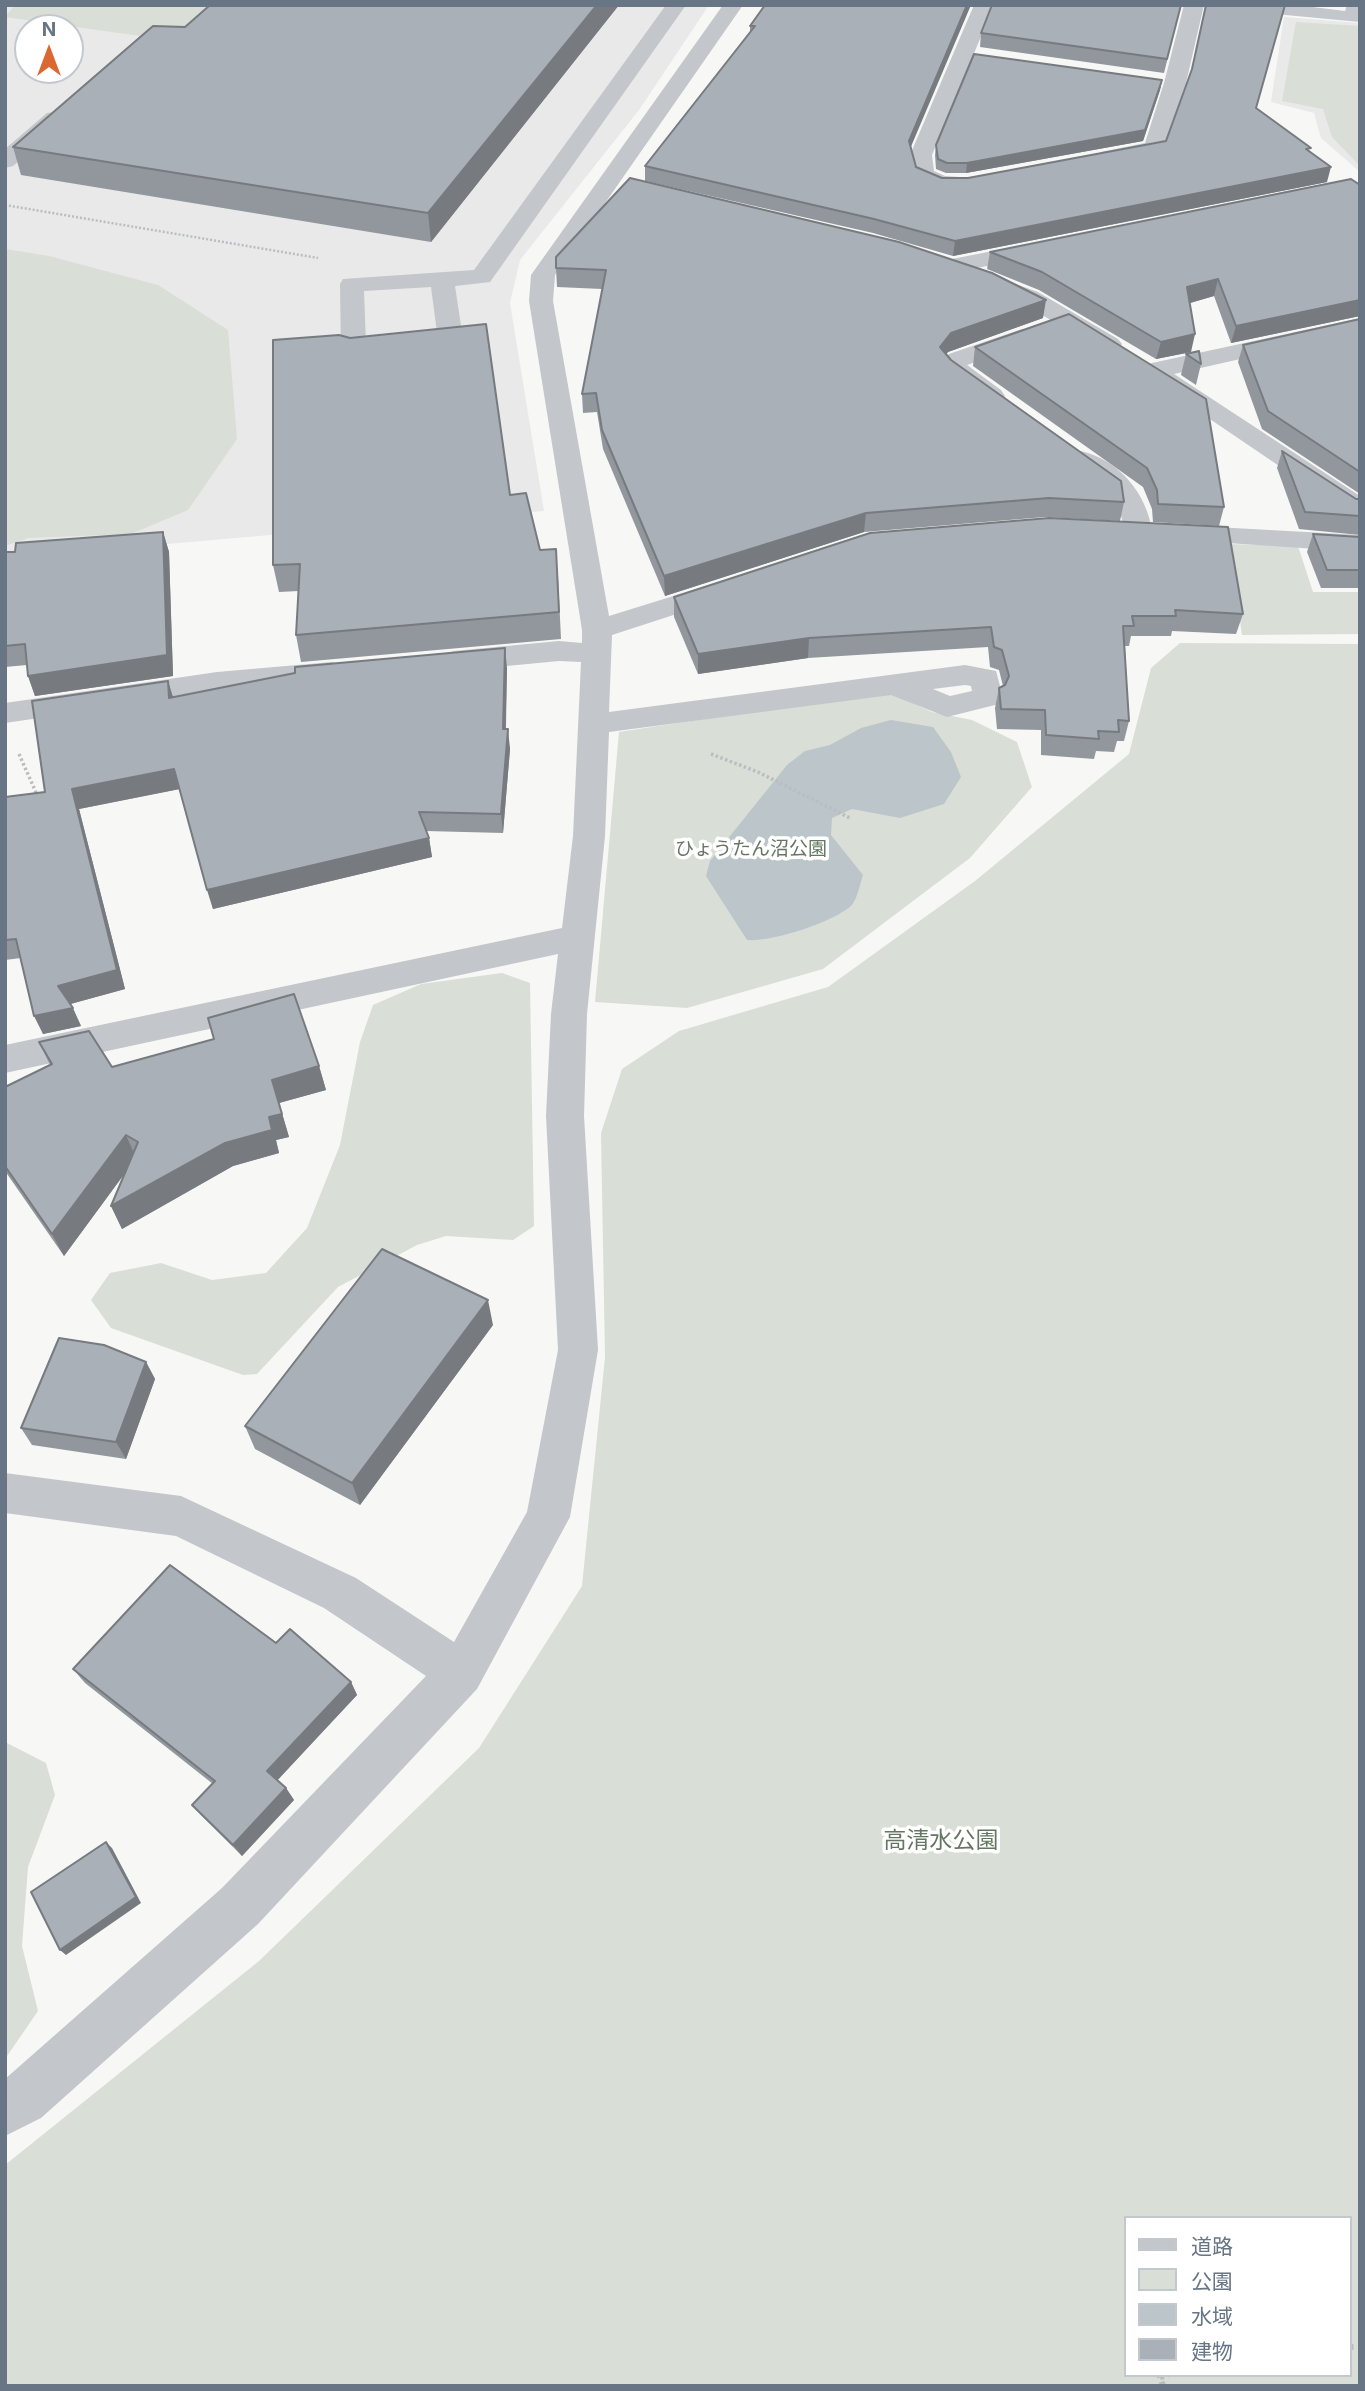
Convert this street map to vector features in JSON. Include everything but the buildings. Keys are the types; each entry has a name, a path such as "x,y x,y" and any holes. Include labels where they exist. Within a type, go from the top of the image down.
{"street":[{"path":"442,279 451,346 354,354 352,284 442,279 481,278 676,5"},
{"path":"5,2110 33,2090 240,1906 461,1673 548,1517 578,1350 565,1116 569,1014 589,836 596,642 541,301 543,275 733,5"},
{"path":"984,5 921,155 923,174 941,183 992,179"},
{"path":"1086,161 1154,148 1175,83 1194,5"},
{"path":"1244,5 1353,19 1357,5"},
{"path":"964,54 990,58"},
{"path":"1149,80 1175,83"},
{"path":"5,161 69,106"},
{"path":"610,182 636,188"},
{"path":"952,267 1060,244"},
{"path":"925,258 1029,297 1071,320 1360,508"},
{"path":"1013,411 959,372 953,364 958,359 1071,320"},
{"path":"1152,372 1360,325"},
{"path":"1056,441 1131,495 1136,510 1124,531 1360,544"},
{"path":"422,663 559,651 596,642 749,581"},
{"path":"5,713 217,682 354,670"},
{"path":"593,724 896,685"},
{"path":"5,1059 577,937"},
{"path":"5,1493 181,1516 340,1593 461,1673"}],"path":[{"path":"5,205 326,259"},
{"path":"18,752 39,799"},
{"path":"758,772 850,818"}],"shaded area":[{"path":"5,5 709,5 639,110 520,260 510,303 544,511 19,557 5,562"},
{"path":"1284,17 1360,23 1360,172 1321,138 1314,113 1271,102"}],"green space":[{"path":"15,5 208,5 169,40 84,28 84,14 14,14 14,18 5,17"},
{"path":"1296,22 1360,26 1360,166 1332,137 1323,109 1282,101"},
{"path":"5,249 49,256 158,285 228,330 237,439 188,510 131,534 28,538 5,546"},
{"path":"1229,544 1298,546 1313,592 1360,592 1360,634 1242,635"},
{"name":"高清水公園","path":"1180,643 1360,644 1360,2386 5,2386 5,2165 259,1961 479,1748 582,1586 605,1357 601,1133 622,1069 679,1031 828,987 975,881 1129,754 1151,668"},
{"name":"ひょうたん沼公園","path":"886,691 932,712 972,720 1017,742 1032,787 970,858 823,969 687,1008 595,1002 619,732"},
{"path":"502,973 530,983 534,1226 513,1240 446,1236 417,1245 338,1287 257,1374 243,1375 111,1328 91,1300 110,1273 161,1263 212,1280 266,1273 307,1228 340,1145 360,1042 373,1005 421,984"},
{"path":"5,1742 46,1763 55,1795 28,1867 22,1946 38,2011 5,2059"}],"water":[{"path":"891,720 933,727 951,752 961,777 944,804 900,818 852,809 832,818 831,835 863,875 851,906 830,919 801,930 771,938 747,940 706,876 710,861 787,765 805,751 830,745 861,728"}]}
